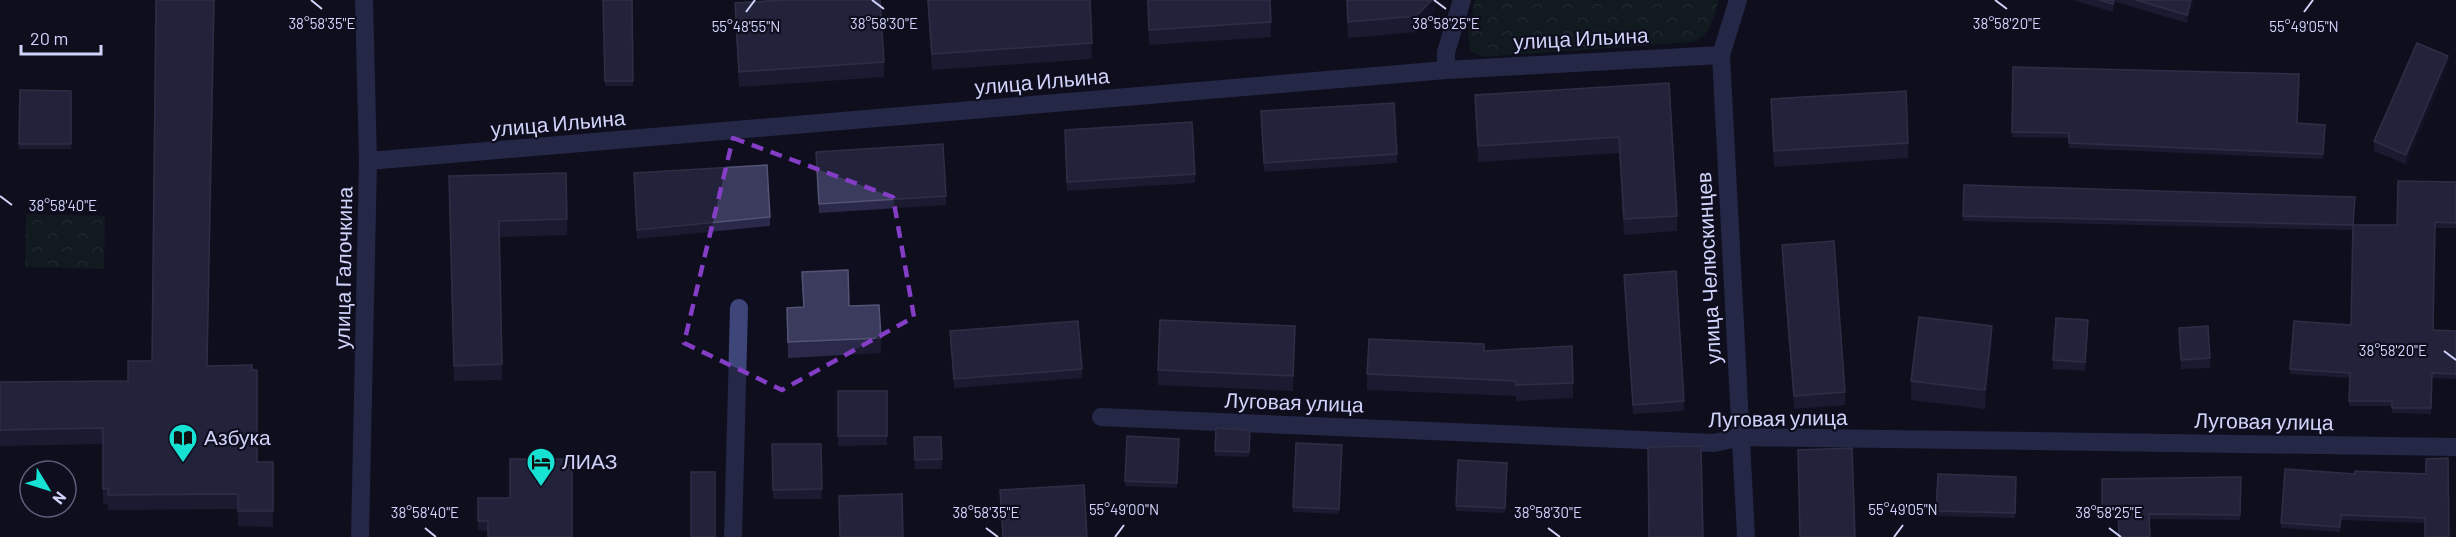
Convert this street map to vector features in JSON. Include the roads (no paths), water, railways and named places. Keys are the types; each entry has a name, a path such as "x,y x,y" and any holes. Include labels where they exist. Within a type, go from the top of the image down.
{"street":[{"name":"улица Галочкина","path":"360,537 368,161 364,0"},
{"path":"1446,70 1446,52 1462,0"},
{"name":"улица Челюскинцев","path":"1737,0 1721,55 1746,537"},
{"name":"улица Ильина","path":"368,161 1446,70 1721,55"},
{"path":"733,537 739,309"},
{"name":"Луговая улица","path":"1101,417 1703,442 1741,437 2456,447"}],"place":[{"name":"Азбука","path":"183,464"},
{"name":"ЛИАЗ","path":"541,488"}]}
